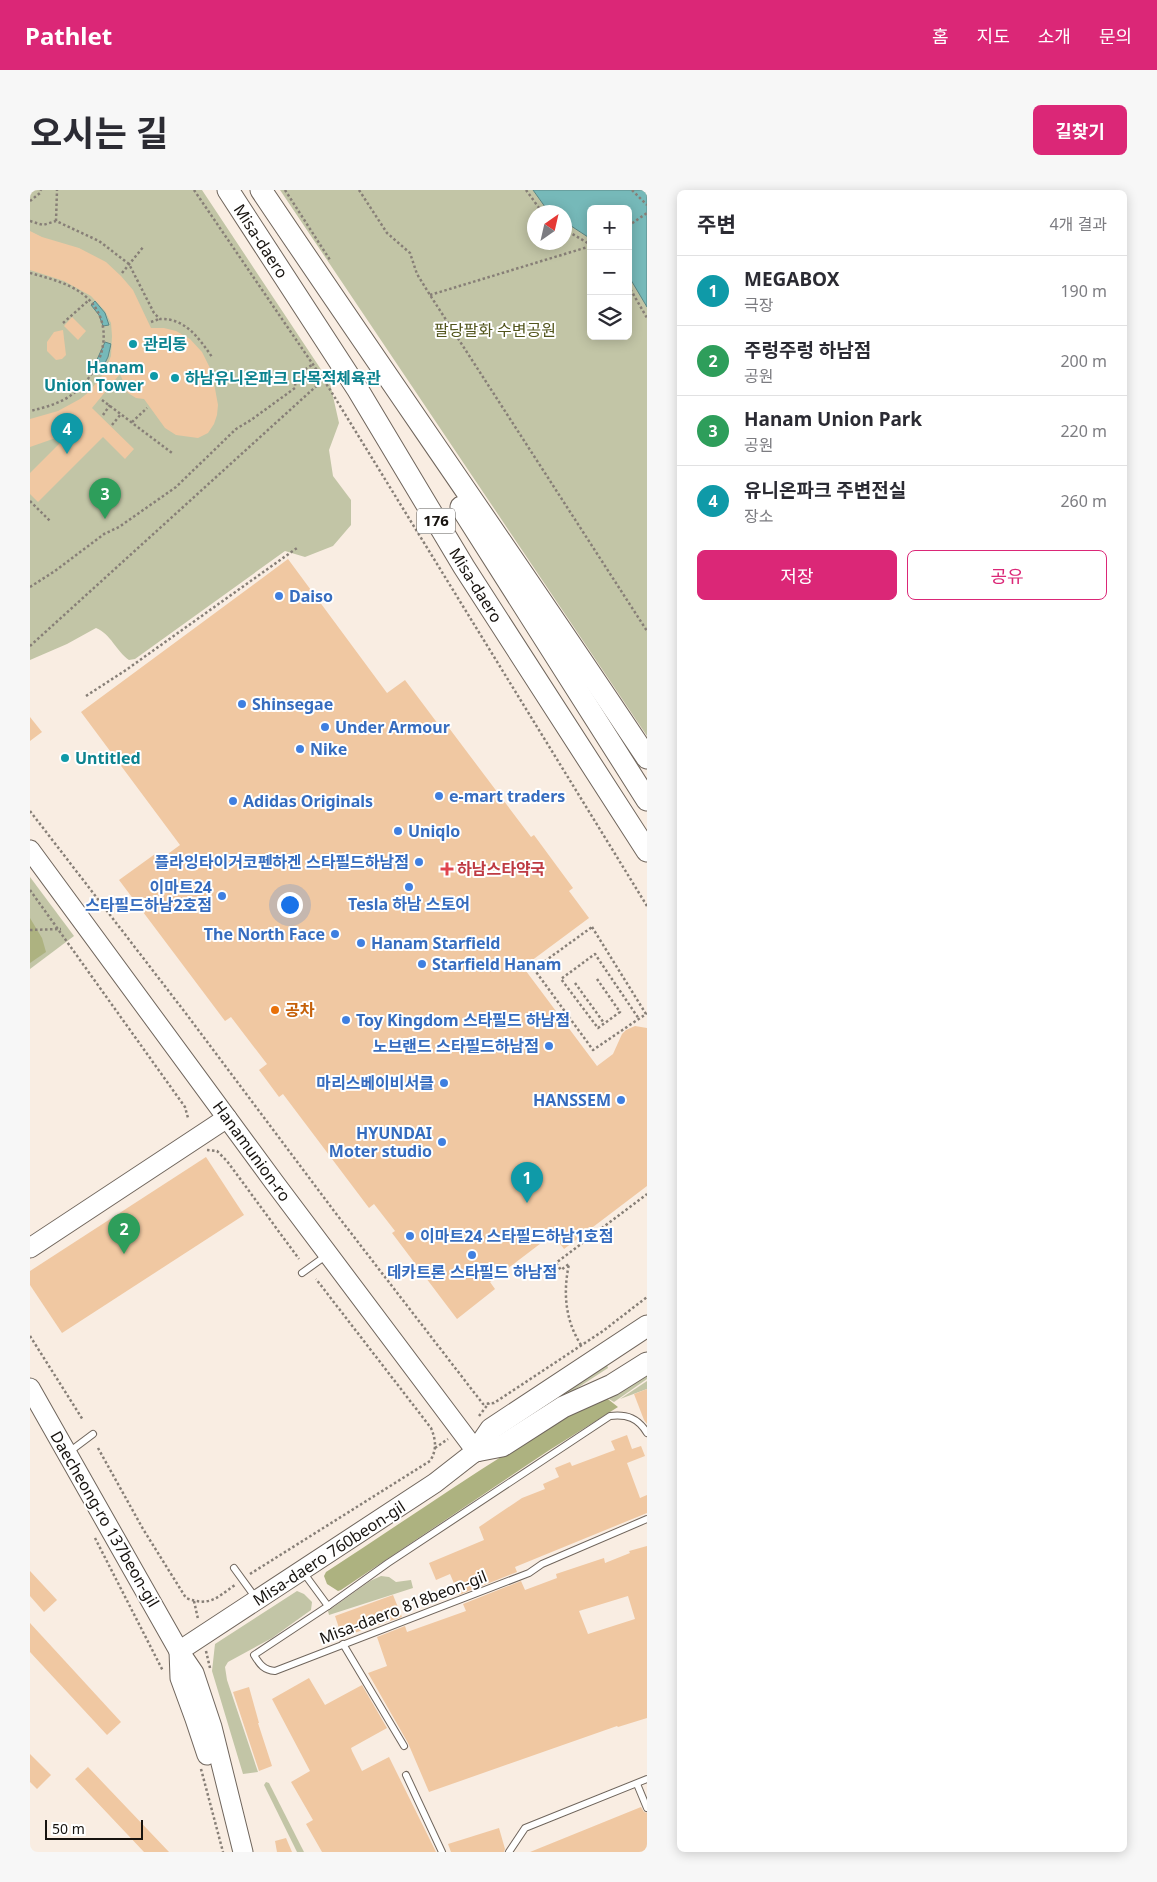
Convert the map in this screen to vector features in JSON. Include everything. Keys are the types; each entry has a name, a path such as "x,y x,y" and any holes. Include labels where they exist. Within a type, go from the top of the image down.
{"main road":[{"name":"Misa-daero","path":"228,190 358,390 464,567 647,851"},
{"name":"Misa-daero","path":"261,190 647,758"},
{"path":"384,373 418,439 647,800"},
{"name":"Hanamunion-ro","path":"30,850 227,1118 476,1451"},
{"path":"30,1248 227,1118"},
{"path":"476,1451 491,1429 647,1326"},
{"path":"476,1451 502,1446 563,1407 647,1347"},
{"path":"563,1407 612,1385 647,1363"},
{"name":"Daecheong-ro 137beon-gil","path":"30,1388 179,1651 194,1674 212,1727 243,1852"},
{"name":"Misa-daero 760beon-gil","path":"179,1651 435,1483 476,1451"},
{"name":"Daecheong-ro 137beon-gil","path":"179,1651 180,1678 205,1750 230,1852"}],"lane":[{"path":"302,1274 328,1254"},
{"name":"Misa-daero 818beon-gil","path":"647,1433 642,1424 633,1418 622,1415 610,1416 388,1563 254,1655 266,1670 275,1671 529,1573 542,1564 647,1519"},
{"path":"68,1453 93,1434"},
{"path":"234,1568 257,1600"},
{"name":"Misa-daero 818beon-gil","path":"302,1571 328,1606"},
{"path":"343,1644 404,1746"},
{"path":"406,1775 442,1852"},
{"path":"509,1852 525,1828 647,1779"},
{"path":"637,1784 647,1808"}],"path":[{"path":"30,201 41,190"},
{"path":"56,221 57,190"},
{"path":"194,190 329,388 647,906"},
{"path":"360,190 388,233 410,254 417,274 430,296 647,631"},
{"path":"526,190 537,205"},
{"path":"632,190 647,206"},
{"path":"632,223 647,213"},
{"path":"30,221 43,225 56,221 109,247 129,264 154,313 160,319"},
{"path":"572,234 587,243"},
{"path":"122,273 144,246"},
{"path":"430,296 587,247"},
{"path":"30,273 74,288 89,300 102,321 105,334 102,352 87,381 69,397 47,407 30,411"},
{"path":"632,292 647,318"},
{"path":"62,323 89,300"},
{"path":"151,322 170,318 184,325 198,338 212,357"},
{"path":"30,587 55,571 104,534 120,527 176,488 236,429 295,388 295,380 299,373 312,365 323,380 30,646"},
{"path":"87,381 88,389"},
{"path":"102,400 172,453"},
{"path":"103,415 110,405"},
{"path":"132,422 146,408"},
{"path":"112,425 121,414"},
{"path":"30,501 51,522"},
{"path":"86,696 126,670 297,548"},
{"path":"30,812 483,1404 494,1403 602,1331 647,1296"},
{"path":"30,890 185,1107 188,1118"},
{"path":"592,927 646,1014 593,1050 534,969 592,927"},
{"path":"30,930 61,929"},
{"path":"597,979 620,1012 598,1028 561,979 595,954 638,1019"},
{"path":"576,983 604,1023"},
{"path":"217,1151 227,1161 298,1259"},
{"path":"581,1345 573,1330 567,1309 566,1284 568,1264 561,1270 556,1263 647,1194"},
{"path":"256,1571 430,1461 434,1455 436,1440 431,1428 316,1279"},
{"path":"30,1336 83,1420"},
{"path":"98,1448 143,1528 186,1598 204,1603 212,1602 230,1588"},
{"path":"92,1531 167,1677"},
{"path":"201,1768 223,1852"}],"green space":[{"path":"30,190 202,190 330,383 339,423 329,450 333,476 351,500 351,525 333,546 305,557 285,551 135,659 129,660 106,634 96,628 67,644 30,660"},
{"name":"팔당팔화 수변공원","path":"280,190 647,190 647,736"},
{"path":"30,877 74,936 30,969"},
{"path":"30,918 42,938 46,952 30,963"},
{"path":"607,1365 608,1368 516,1428 553,1400"},
{"path":"647,1370 647,1379 614,1402 604,1396"},
{"path":"647,1381 647,1389 620,1399"},
{"path":"604,1396 618,1407 548,1451 341,1590 338,1591 327,1584 324,1576 326,1572 463,1481 533,1437"},
{"path":"381,1576 389,1577 396,1582 411,1580 413,1588 329,1615 328,1611 370,1581"},
{"path":"297,1591 304,1594 312,1602 311,1610 272,1638 228,1662 225,1667 227,1680 258,1772 243,1774 212,1671 215,1644"},
{"path":"266,1782 269,1783 304,1852 297,1852 264,1785"}],"water":[{"path":"533,190 647,190 647,307 632,282 632,205 587,205 587,236 572,227 572,205 544,205"},
{"path":"95,301 105,313 109,325 103,326 99,315 91,305"},
{"path":"105,342 111,344 103,367 95,364"}],"building":[{"path":"30,231 42,237 79,248 106,262 133,290 151,328 164,328 176,331 190,339 202,352 212,372 218,405 214,424 208,433 198,438 176,435 165,428 144,399 136,398 128,393 120,374 92,408 134,449 125,459 103,437 38,502 30,494 30,473 70,433 30,447 30,419 58,411 89,392 104,373 111,356 112,336 111,323 105,311 91,296 64,281 30,270"},
{"path":"72,317 86,331 78,340 64,326"},
{"path":"63,330 66,355 62,359 56,360 47,351 47,342 54,332"},
{"name":"Hanam Starfield","path":"288,559 387,693 405,680 444,732 449,728 531,837 534,835 573,888 569,891 589,918 523,967 597,1066 613,1054 622,1034 626,1030 635,1026 647,1028 647,1186 564,1249 553,1234 490,1282 495,1289 457,1319 392,1233 395,1231 374,1204 369,1208 283,1094 279,1097 259,1070 267,1064 231,1017 225,1021 119,880 155,854 161,859 180,845 81,712"},
{"path":"30,717 42,732 30,741"},
{"path":"206,1157 244,1215 62,1333 30,1285 30,1271"},
{"path":"647,1389 647,1424 634,1394"},
{"path":"627,1435 632,1449 641,1446 645,1456 627,1463 640,1498 647,1495 647,1513 515,1567 517,1572 459,1595 450,1574 436,1580 429,1563 484,1540 479,1527 522,1498 545,1489 543,1484 559,1477 555,1468 570,1462 572,1466 615,1450 611,1441"},
{"path":"647,1546 647,1718 617,1726 429,1792 408,1743 368,1673 387,1666 377,1637 405,1626 407,1632 466,1611 463,1604 521,1581 525,1590 557,1578 556,1574 604,1558 605,1563 630,1553 629,1551","holes":["628,1596 635,1619 588,1634 579,1611"]},
{"path":"30,1571 57,1600 44,1612 30,1596"},
{"path":"393,1595 402,1617 342,1637 335,1616"},
{"path":"30,1623 121,1722 107,1735 30,1652"},
{"path":"309,1678 325,1705 362,1685 387,1728 351,1748 352,1751 362,1771 389,1757 436,1852 322,1852 306,1824 313,1820 291,1782 310,1771 272,1699"},
{"path":"249,1687 272,1766 259,1771 233,1692"},
{"path":"30,1754 51,1775 37,1789 30,1782"},
{"path":"88,1767 169,1852 144,1852 75,1779"},
{"path":"641,1807 647,1813 647,1852 530,1852"},
{"path":"499,1828 505,1849 504,1852 451,1852 448,1844"},
{"path":"286,1838 292,1852 277,1852 275,1841"}],"place":[{"name":"관리동","path":"133,344"},
{"name":"Hanam Union Tower","path":"154,376"},
{"name":"하남유니온파크 다목적체육관","path":"175,378"},
{"name":"유니온파크 주변전실","path":"67,454"},
{"name":"Hanam Union Park","path":"105,519"},
{"name":"Daiso","path":"279,596"},
{"name":"Shinsegae","path":"242,704"},
{"name":"Under Armour","path":"325,727"},
{"name":"Nike","path":"300,749"},
{"name":"Untitled","path":"65,758"},
{"name":"e-mart traders","path":"439,796"},
{"name":"Adidas Originals","path":"233,801"},
{"name":"Uniqlo","path":"398,831"},
{"name":"플라잉타이거코펜하겐 스타필드하남점","path":"419,862"},
{"name":"하남스타약국","path":"447,869"},
{"name":"Tesla 하남 스토어","path":"409,887"},
{"name":"이마트24 스타필드하남2호점","path":"222,896"},
{"name":"The North Face","path":"335,934"},
{"name":"Hanam Starfield","path":"361,943"},
{"name":"Starfield Hanam","path":"422,964"},
{"name":"공차","path":"275,1010"},
{"name":"Toy Kingdom 스타필드 하남점","path":"346,1020"},
{"name":"노브랜드 스타필드하남점","path":"549,1046"},
{"name":"마리스베이비서클","path":"444,1083"},
{"name":"HANSSEM","path":"621,1100"},
{"name":"HYUNDAI Moter studio","path":"442,1142"},
{"name":"MEGABOX","path":"527,1203"},
{"name":"이마트24 스타필드하남1호점","path":"410,1236"},
{"name":"주렁주렁 하남점","path":"124,1254"},
{"name":"데카트론 스타필드 하남점","path":"472,1255"}]}
